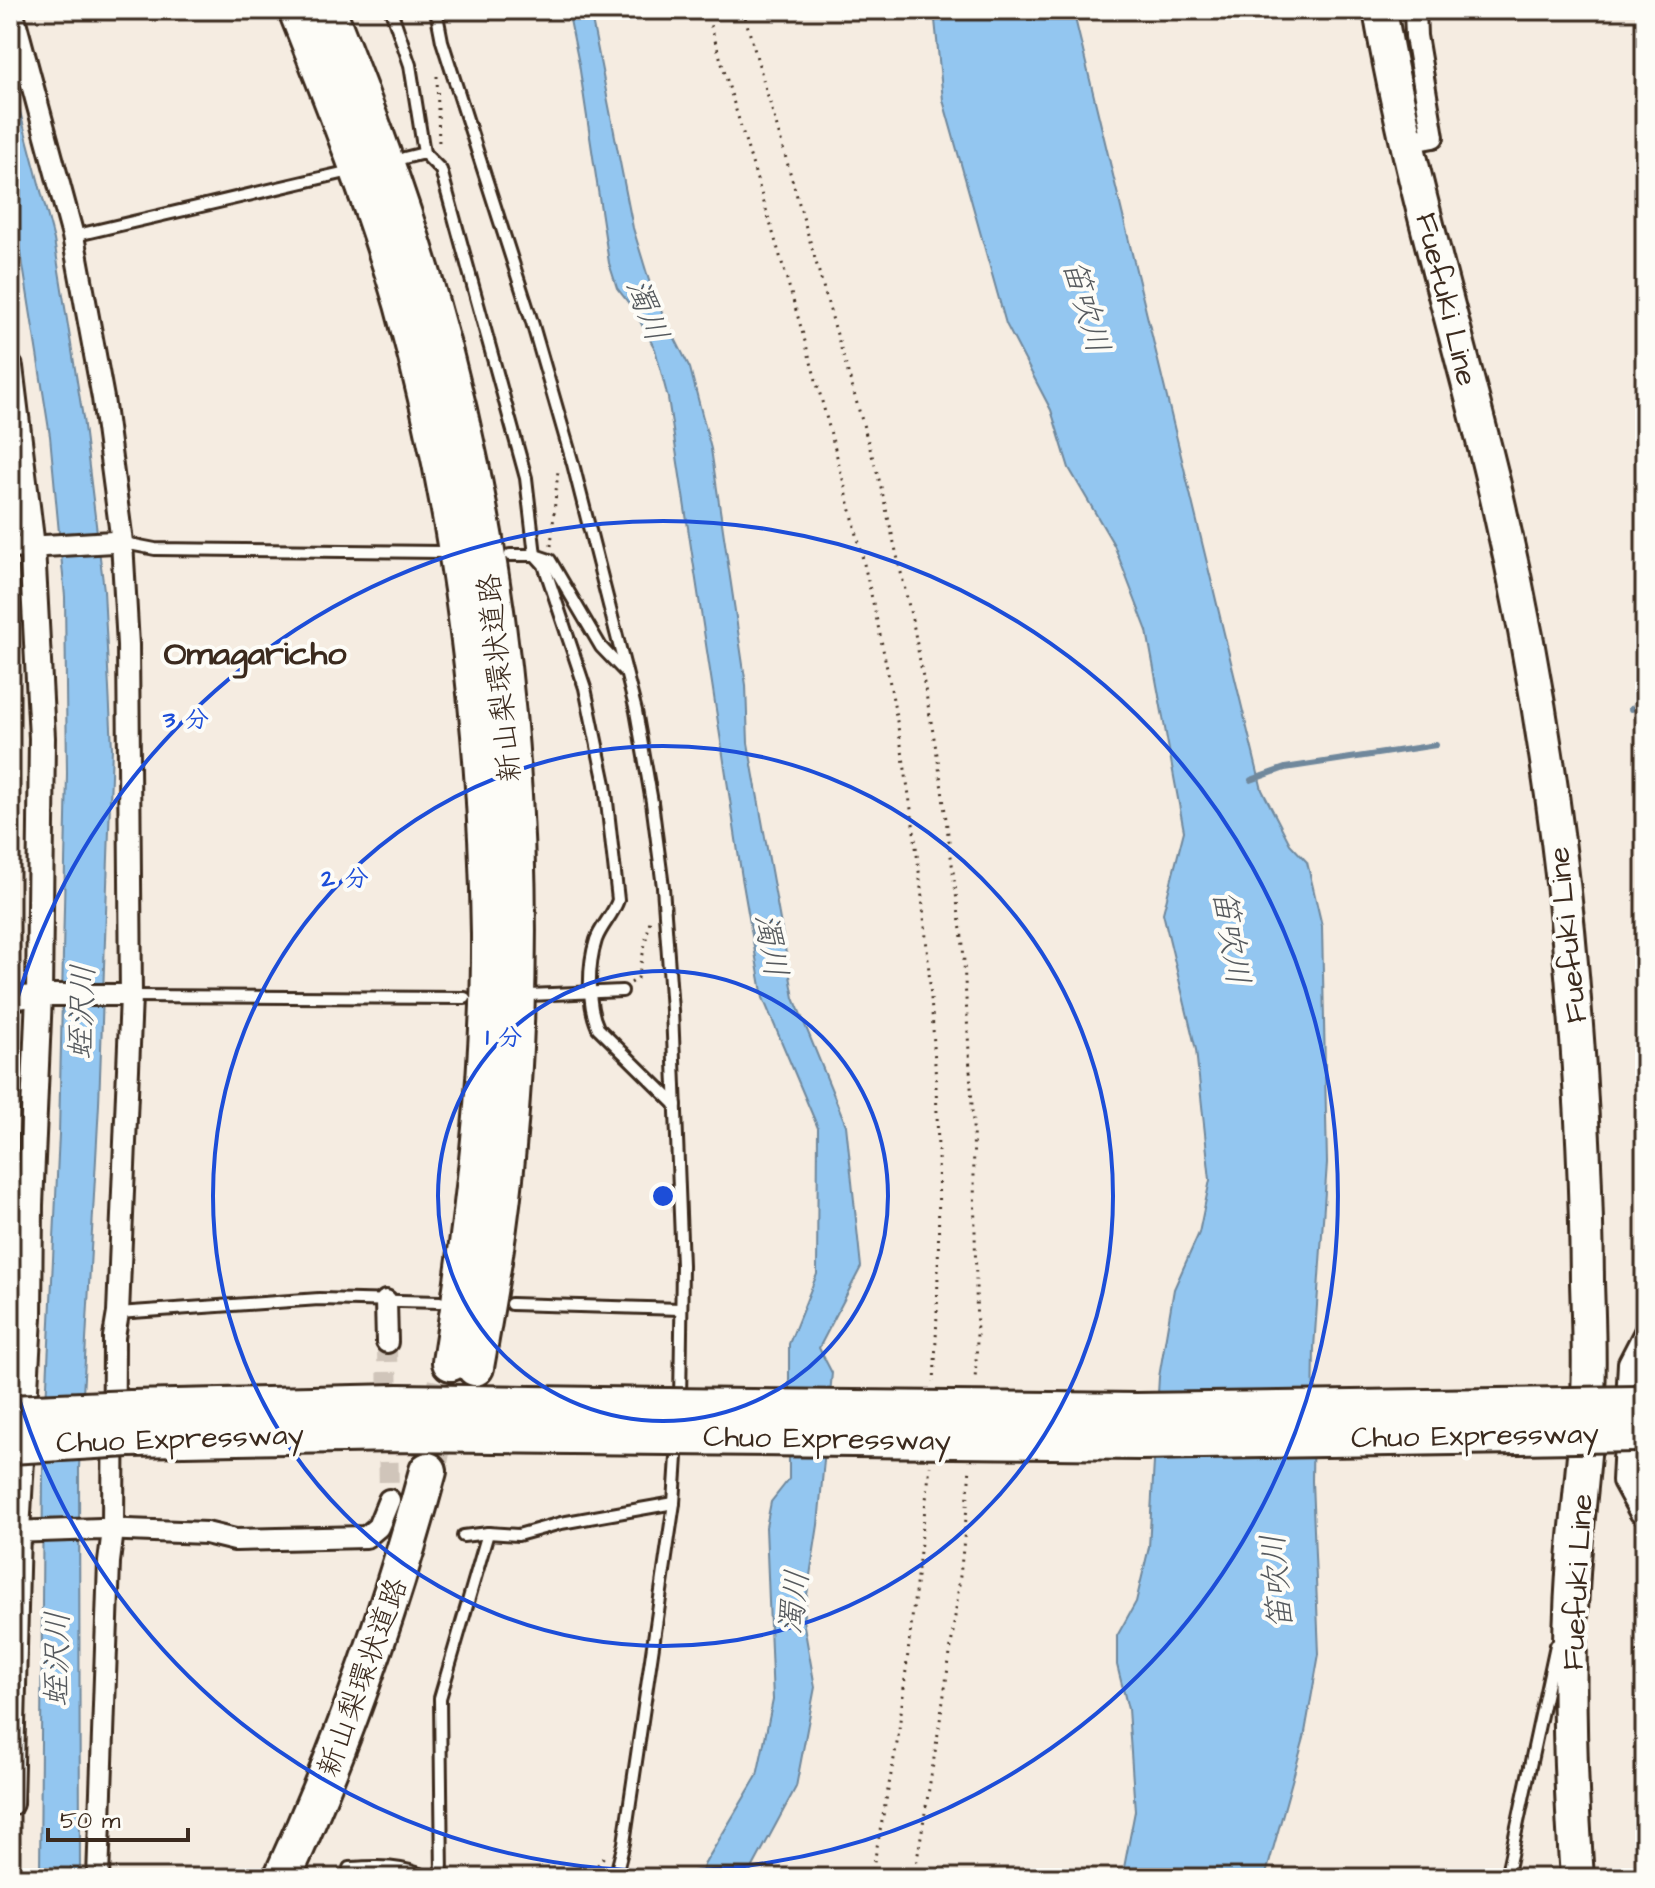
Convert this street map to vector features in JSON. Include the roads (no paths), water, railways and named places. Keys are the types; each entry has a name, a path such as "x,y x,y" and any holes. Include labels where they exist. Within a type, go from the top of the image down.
{"highway":[{"name":"新山梨環状道路","path":"297,10 373,208 402,303 454,526 470,629 480,726 490,936 486,1045 467,1259 463,1364 493,1260 507,1148 517,958 515,837 508,727 497,623 479,513 429,300 393,186 327,10"},
{"name":"Fuefuki Line","path":"1380,10 1406,142 1456,332 1518,597 1541,722 1557,836 1578,1049 1586,1203 1589,1389 1573,1573 1571,1760 1577,1878"},
{"name":"Chuo Expressway","path":"10,1414 130,1423 397,1433 1136,1412 1642,1422"},
{"name":"Chuo Expressway","path":"10,1445 130,1423"},
{"name":"新山梨環状道路","path":"282,1878 338,1748 440,1473 426,1568 396,1661 306,1878"}],"street":[{"path":"12,10 73,236 103,398 128,645 126,996 98,1878"},
{"path":"1406,142 1433,137 1416,36 1415,10"},
{"path":"10,367 42,738 44,995 24,1318 10,1803"},
{"path":"27,547 118,542"},
{"path":"10,999 44,995 126,996"},
{"path":"386,1301 387,1342"},
{"path":"1645,1332 1629,1363 1623,1481 1640,1512 1645,1515"},
{"path":"19,1531 107,1529 206,1533 235,1540 366,1537 383,1530 389,1500"}],"lane":[{"path":"391,10 410,65 424,153 441,170 526,478 535,555 544,565 585,688 605,784 618,900 614,913 597,938 590,991 592,1015 598,1028 676,1105"},
{"path":"436,10 442,41 532,322 564,434 636,711 663,887 672,1010 682,1265 673,1423 674,1503 624,1843 615,1878"},
{"path":"404,158 424,153"},
{"path":"73,236 342,173"},
{"path":"118,542 155,549 443,552"},
{"path":"510,555 535,555 550,560 601,647 626,673"},
{"path":"529,995 622,991"},
{"path":"126,996 465,998"},
{"path":"118,1313 319,1299 440,1302"},
{"path":"511,1304 681,1309"},
{"path":"463,1536 488,1533 518,1535 561,1523 674,1503"},
{"path":"442,1878 440,1698 488,1533"},
{"path":"1506,1878 1573,1573"},
{"path":"349,1868 383,1866 412,1869 429,1878"}],"water":[{"name":"濁川","path":"568,10 590,10 633,228 654,297 690,368 711,449 746,685 748,743 794,998 846,1125 861,1267 819,1348 832,1373 818,1525 803,1620 815,1687 796,1787 747,1878 701,1878 704,1865 757,1776 773,1700 766,1527 771,1502 789,1479 789,1344 817,1274 818,1128 763,998 668,398 655,349 634,310 617,288 609,263"},
{"name":"笛吹川","path":"934,10 1073,10 1262,790 1290,844 1307,862 1322,926 1327,1163 1314,1348 1312,1481 1319,1654 1304,1738 1265,1878 1122,1878 1135,1811 1128,1709 1117,1665 1117,1636 1136,1602 1149,1547 1159,1377 1174,1289 1199,1233 1210,1180 1196,1050 1163,913 1184,831 1147,631 1114,545 1069,468 1051,410 1006,324 943,100"},
{"name":"蛭沢川","path":"16,97 54,240 83,418 104,590 112,748 99,1104 79,1468 80,1878 40,1878 43,1468 59,1134 67,773 65,597 50,436 19,240 10,207 10,101"}],"waterway":[{"path":"1631,709 1645,706"},
{"path":"1251,780 1285,768 1436,745"}],"tunnel":[{"path":"387,1342 389,1500"},
{"path":"428,1471 451,1362"}],"district":[{"name":"Omagaricho","path":"255,652"}]}
